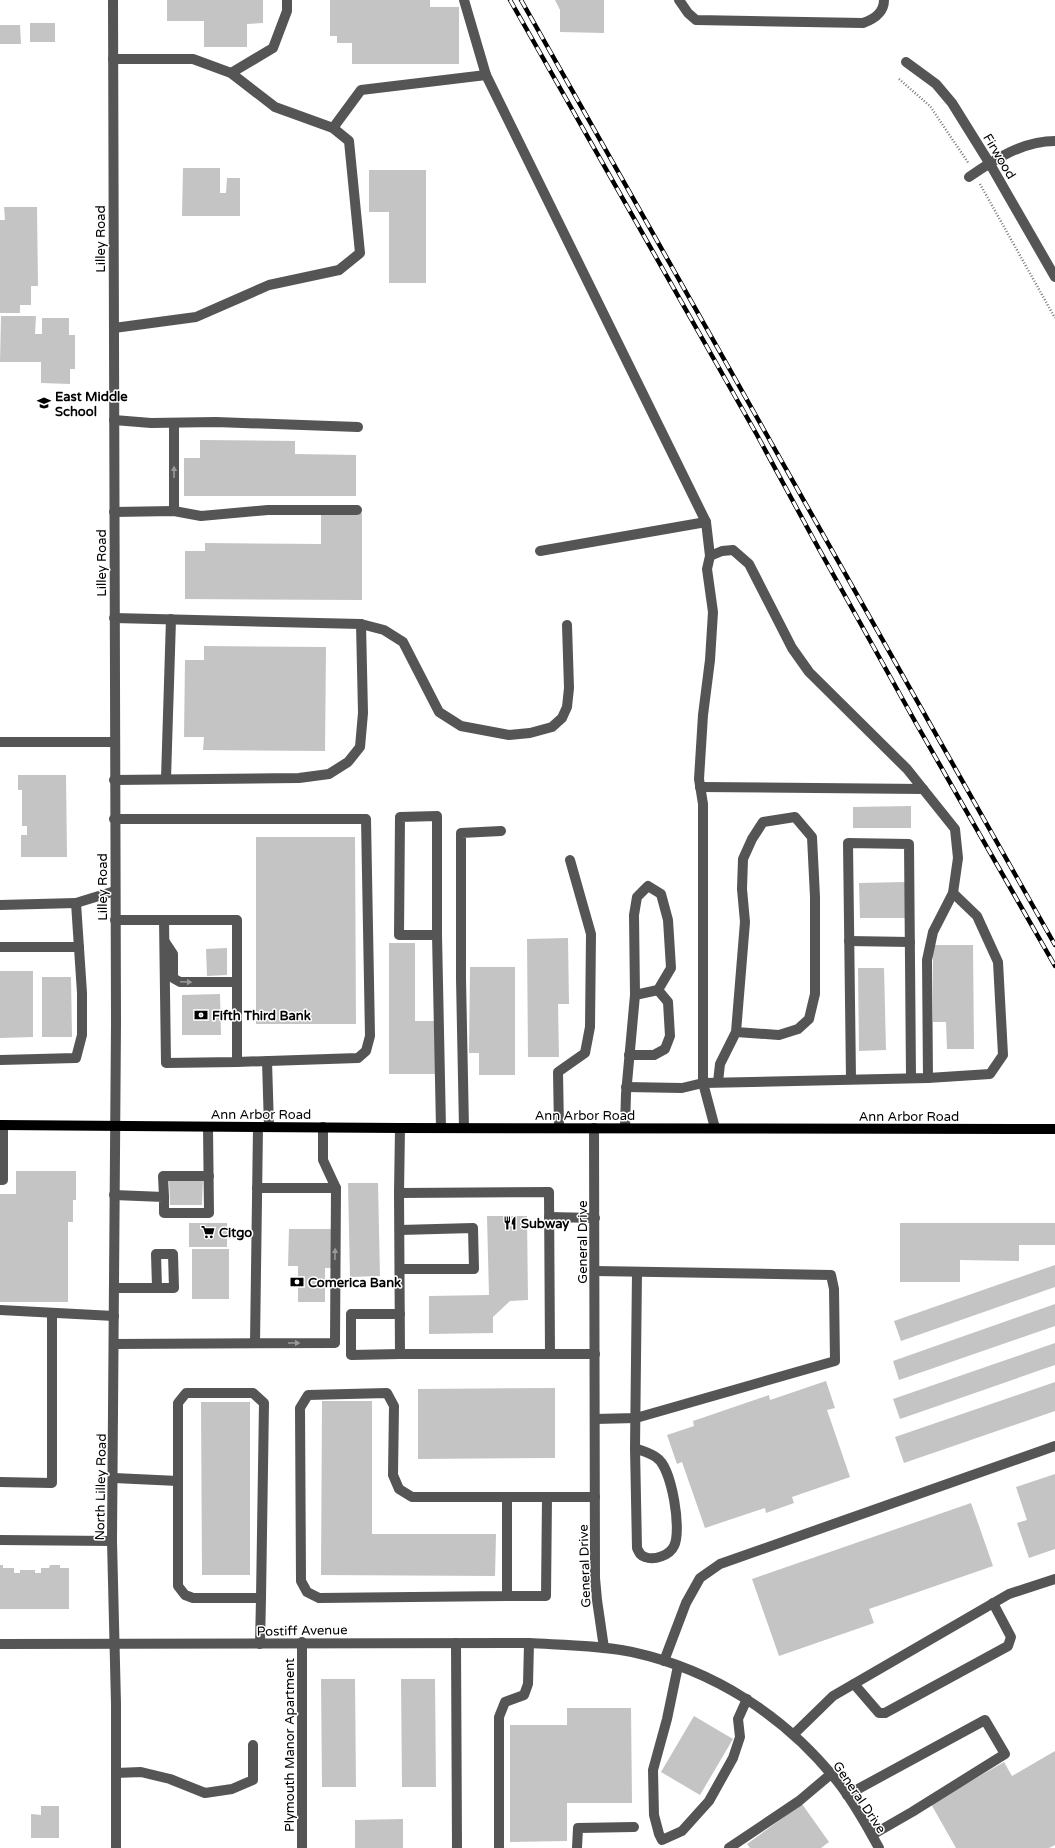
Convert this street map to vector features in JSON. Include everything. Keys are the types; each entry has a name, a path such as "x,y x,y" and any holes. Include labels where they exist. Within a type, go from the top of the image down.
{"main road":[{"name":"Ann Arbor Road","path":"2,1125 400,1128 1055,1129"}],"street":[{"name":"Lilley Road","path":"113,0 114,819 116,1023 114,1126"},
{"path":"231,73 273,48 287,11 287,0"},
{"path":"464,0 486,75 706,522 710,556 707,569 713,612 710,660 703,715 699,778 703,804 703,1082 715,1128"},
{"path":"679,0 688,13 696,20 863,23 878,15 884,0"},
{"path":"113,59 193,59 231,73 275,106 333,128 349,141 360,253 339,270 269,285 196,317 114,328"},
{"name":"Firwood","path":"906,62 936,84 952,103 990,164 1055,277"},
{"path":"333,128 361,90 486,75"},
{"path":"972,175 1017,148 1040,140 1055,140"},
{"path":"114,420 174,424 216,422 358,427"},
{"path":"174,424 174,511"},
{"path":"114,512 174,511 202,516 268,510 357,510"},
{"path":"540,551 706,522"},
{"path":"710,556 722,551 733,550 749,564 792,648 809,672 907,769 955,829 958,858 953,893 933,932 927,960 928,1078"},
{"path":"114,618 361,624 384,630 404,642 440,712 461,726 509,735 530,733 552,727 562,718 567,707 569,688 567,625"},
{"path":"166,779 171,619"},
{"path":"114,780 299,778 329,774 348,762 360,747 361,740 363,713 361,624"},
{"path":"0,742 114,742"},
{"path":"700,787 923,789"},
{"path":"437,935 399,935 400,817 437,816 437,935 441,1128"},
{"path":"718,1082 720,1064 736,1032 745,922 742,889 743,860 752,838 763,822 795,817 812,837 815,897 815,994 809,1019 798,1029 779,1036 736,1032"},
{"path":"114,819 366,819 370,1030 366,1051 358,1058 166,1063 164,920"},
{"path":"464,1128 461,979 461,833 501,831"},
{"path":"851,1080 848,843 909,844 911,1078"},
{"path":"559,1128 558,1072 585,1053 590,1027 591,934 570,860"},
{"path":"625,1128 626,1087 635,995 634,915 637,897 648,886 661,894 668,920 671,968 658,990 635,995"},
{"path":"0,905 76,903 115,891"},
{"path":"626,1087 682,1088 703,1082 928,1078 990,1074 1003,1055 998,962 977,916 953,893"},
{"path":"0,1060 76,1058 82,1035 82,993 76,903"},
{"path":"115,920 237,920 237,1062"},
{"path":"849,941 910,942"},
{"path":"165,942 173,954 173,978 180,982 237,982"},
{"path":"0,947 79,947"},
{"path":"629,1055 654,1054 665,1049 670,1036 668,1002 658,990"},
{"path":"267,1061 269,1127"},
{"path":"0,1180 3,1180 2,1125"},
{"name":"North Lilley Road","path":"114,1126 114,1478 112,1541 116,1848"},
{"path":"208,1127 209,1176 209,1212 164,1213 163,1176 209,1176"},
{"path":"255,1343 258,1127"},
{"path":"114,1344 335,1343 336,1188 323,1160 323,1127"},
{"path":"400,1128 400,1354"},
{"name":"General Drive","path":"594,1128 595,1578 604,1648 631,1652 678,1666 715,1681 747,1699 769,1714 794,1734 831,1774 847,1795 879,1848"},
{"path":"257,1188 336,1188"},
{"path":"399,1193 549,1192 550,1354"},
{"path":"114,1195 164,1197"},
{"path":"549,1217 595,1218"},
{"path":"400,1230 473,1228 474,1269 400,1269"},
{"path":"595,1271 831,1276 834,1289 835,1361 636,1418 595,1419"},
{"path":"635,1448 658,1458 668,1473 673,1492 676,1533 675,1546 668,1554 657,1557 645,1558 640,1555 637,1548 635,1448 637,1272"},
{"path":"114,1288 157,1287"},
{"path":"0,1310 114,1316"},
{"path":"0,1482 52,1483 52,1313"},
{"path":"400,1314 351,1314 351,1355 595,1354"},
{"path":"260,1644 261,1598 264,1403 253,1393 186,1393 178,1403 178,1586 184,1595 193,1598 261,1598"},
{"path":"547,1497 546,1596 319,1598 307,1592 301,1581 300,1408 308,1394 387,1393 394,1406 393,1475 399,1489 412,1497 547,1497 595,1497"},
{"path":"664,1661 686,1604 700,1578 720,1564 1055,1446"},
{"path":"114,1478 178,1480"},
{"path":"507,1497 507,1596"},
{"path":"0,1540 112,1541"},
{"path":"794,1734 833,1696 1009,1594 1055,1579"},
{"path":"854,1684 879,1713 886,1713 1008,1646 1011,1637 993,1603"},
{"name":"Plymouth Manor Apartment","path":"302,1642 302,1848"},
{"path":"456,1642 457,1848"},
{"name":"Postiff Avenue","path":"0,1644 456,1642 529,1643 604,1648"},
{"path":"499,1848 499,1717 505,1702 524,1695 528,1684 529,1643"},
{"path":"678,1666 667,1719 653,1770 654,1815 662,1840 682,1831 709,1801 733,1758 740,1737 738,1719 747,1699"},
{"path":"847,1795 985,1720 1005,1754 872,1835"},
{"path":"116,1773 142,1772 170,1779 205,1793 232,1789 253,1780 253,1746"},
{"path":"729,1848 799,1800 831,1774"},
{"path":"577,1848 578,1828 634,1827"}],"path":[{"path":"899,79 930,106 946,127 972,175 1055,318"}],"building":[{"path":"167,0 263,0 263,23 247,24 247,47 204,47 204,21 167,21"},
{"path":"330,0 430,0 430,7 459,7 459,64 352,64 352,43 337,43 337,36 330,36"},
{"path":"555,0 604,0 604,33 560,32 560,10"},
{"path":"30,23 55,23 55,42 30,42"},
{"path":"0,25 20,25 21,44 0,44"},
{"path":"183,168 220,168 220,193 226,193 227,178 240,178 240,216 182,216"},
{"path":"369,170 426,170 426,283 389,283 389,212 369,212"},
{"path":"4,207 37,207 38,286 31,286 31,305 20,305 20,313 0,313 0,220 5,220"},
{"path":"1,316 36,316 35,334 42,334 42,318 69,318 69,335 75,335 75,369 70,369 70,384 41,383 41,362 0,362"},
{"path":"200,440 295,441 295,454 356,455 356,496 184,496 184,458 200,458"},
{"path":"321,513 362,513 362,600 185,599 185,551 205,551 205,543 321,544"},
{"path":"204,646 326,647 325,751 203,750 204,737 184,737 185,660 204,660"},
{"path":"18,775 66,775 67,857 21,857 21,835 27,835 27,826 22,826 22,790 18,790"},
{"path":"911,806 911,828 853,828 853,807"},
{"path":"256,837 355,837 356,1024 256,1024"},
{"path":"906,882 906,918 860,918 859,883"},
{"path":"568,938 569,1004 558,1004 559,1057 528,1057 527,939"},
{"path":"389,943 415,943 415,1021 435,1021 435,1074 389,1074"},
{"path":"933,945 973,945 974,1049 947,1049 946,1022 933,1022"},
{"path":"227,948 227,975 207,976 206,949"},
{"path":"470,967 515,967 515,1075 479,1075 479,1053 469,1053"},
{"path":"858,968 884,968 886,1050 859,1051"},
{"path":"0,971 33,971 33,1037 0,1038"},
{"path":"42,977 71,977 72,1037 42,1037"},
{"name":"Fifth Third Bank","path":"220,994 221,1035 182,1035 182,995"},
{"path":"16,1171 76,1171 76,1200 73,1200 73,1222 68,1222 68,1302 0,1302 0,1194 16,1194"},
{"path":"169,1178 203,1178 202,1205 170,1205"},
{"path":"348,1183 378,1183 380,1276 350,1277"},
{"path":"487,1216 527,1216 528,1300 510,1301 493,1317 493,1333 429,1334 429,1296 489,1295"},
{"path":"189,1223 227,1223 227,1247 189,1247"},
{"path":"900,1223 1055,1223 1055,1245 1019,1245 1019,1261 960,1260 960,1282 900,1282"},
{"path":"289,1229 332,1229 331,1268 325,1268 325,1302 298,1302 298,1266 288,1266"},
{"path":"192,1249 229,1249 229,1299 192,1299"},
{"path":"1055,1265 1055,1287 901,1341 894,1321"},
{"path":"1055,1304 1055,1326 899,1380 893,1361"},
{"path":"1055,1343 1055,1365 900,1419 893,1399"},
{"path":"826,1381 835,1408 827,1410 850,1477 792,1497 794,1503 766,1513 765,1508 705,1528 682,1462 677,1464 667,1435 694,1426 693,1421 769,1395 770,1400"},
{"path":"1055,1382 1055,1411 904,1463 895,1437"},
{"path":"555,1388 555,1458 418,1459 418,1389"},
{"path":"322,1401 372,1401 372,1534 496,1534 495,1576 321,1575"},
{"path":"201,1402 250,1402 250,1575 202,1575"},
{"path":"1055,1474 1055,1549 1029,1558 1017,1523 1027,1520 1016,1487"},
{"path":"971,1503 993,1566 869,1609 874,1623 779,1656 752,1579"},
{"path":"0,1565 3,1565 3,1568 14,1568 14,1573 20,1573 20,1570 35,1570 35,1573 41,1573 41,1568 49,1568 50,1565 60,1565 60,1568 69,1568 69,1609 0,1609"},
{"path":"321,1679 355,1679 356,1787 322,1787"},
{"path":"401,1679 435,1679 436,1787 402,1787"},
{"path":"567,1708 631,1708 632,1803 567,1803 567,1841 510,1842 510,1725 567,1725"},
{"path":"694,1716 733,1739 700,1795 661,1772"},
{"path":"1055,1751 1055,1845 1049,1848 956,1848 931,1804 1004,1762 1012,1776"},
{"path":"802,1804 829,1842 821,1848 750,1848 747,1844"},
{"path":"41,1806 59,1806 59,1838 31,1838 31,1814 41,1815"},
{"path":"403,1819 403,1848 355,1848 355,1820"}],"railway":[{"path":"510,0 757,435 917,725 1055,966"},
{"path":"521,0 1055,945"}],"place":[{"name":"East Middle School","path":"44,403"},
{"name":"Fifth Third Bank","path":"201,1015"},
{"name":"Subway","path":"510,1223"},
{"name":"Citgo","path":"208,1232"},
{"name":"Comerica Bank","path":"297,1282"}]}
